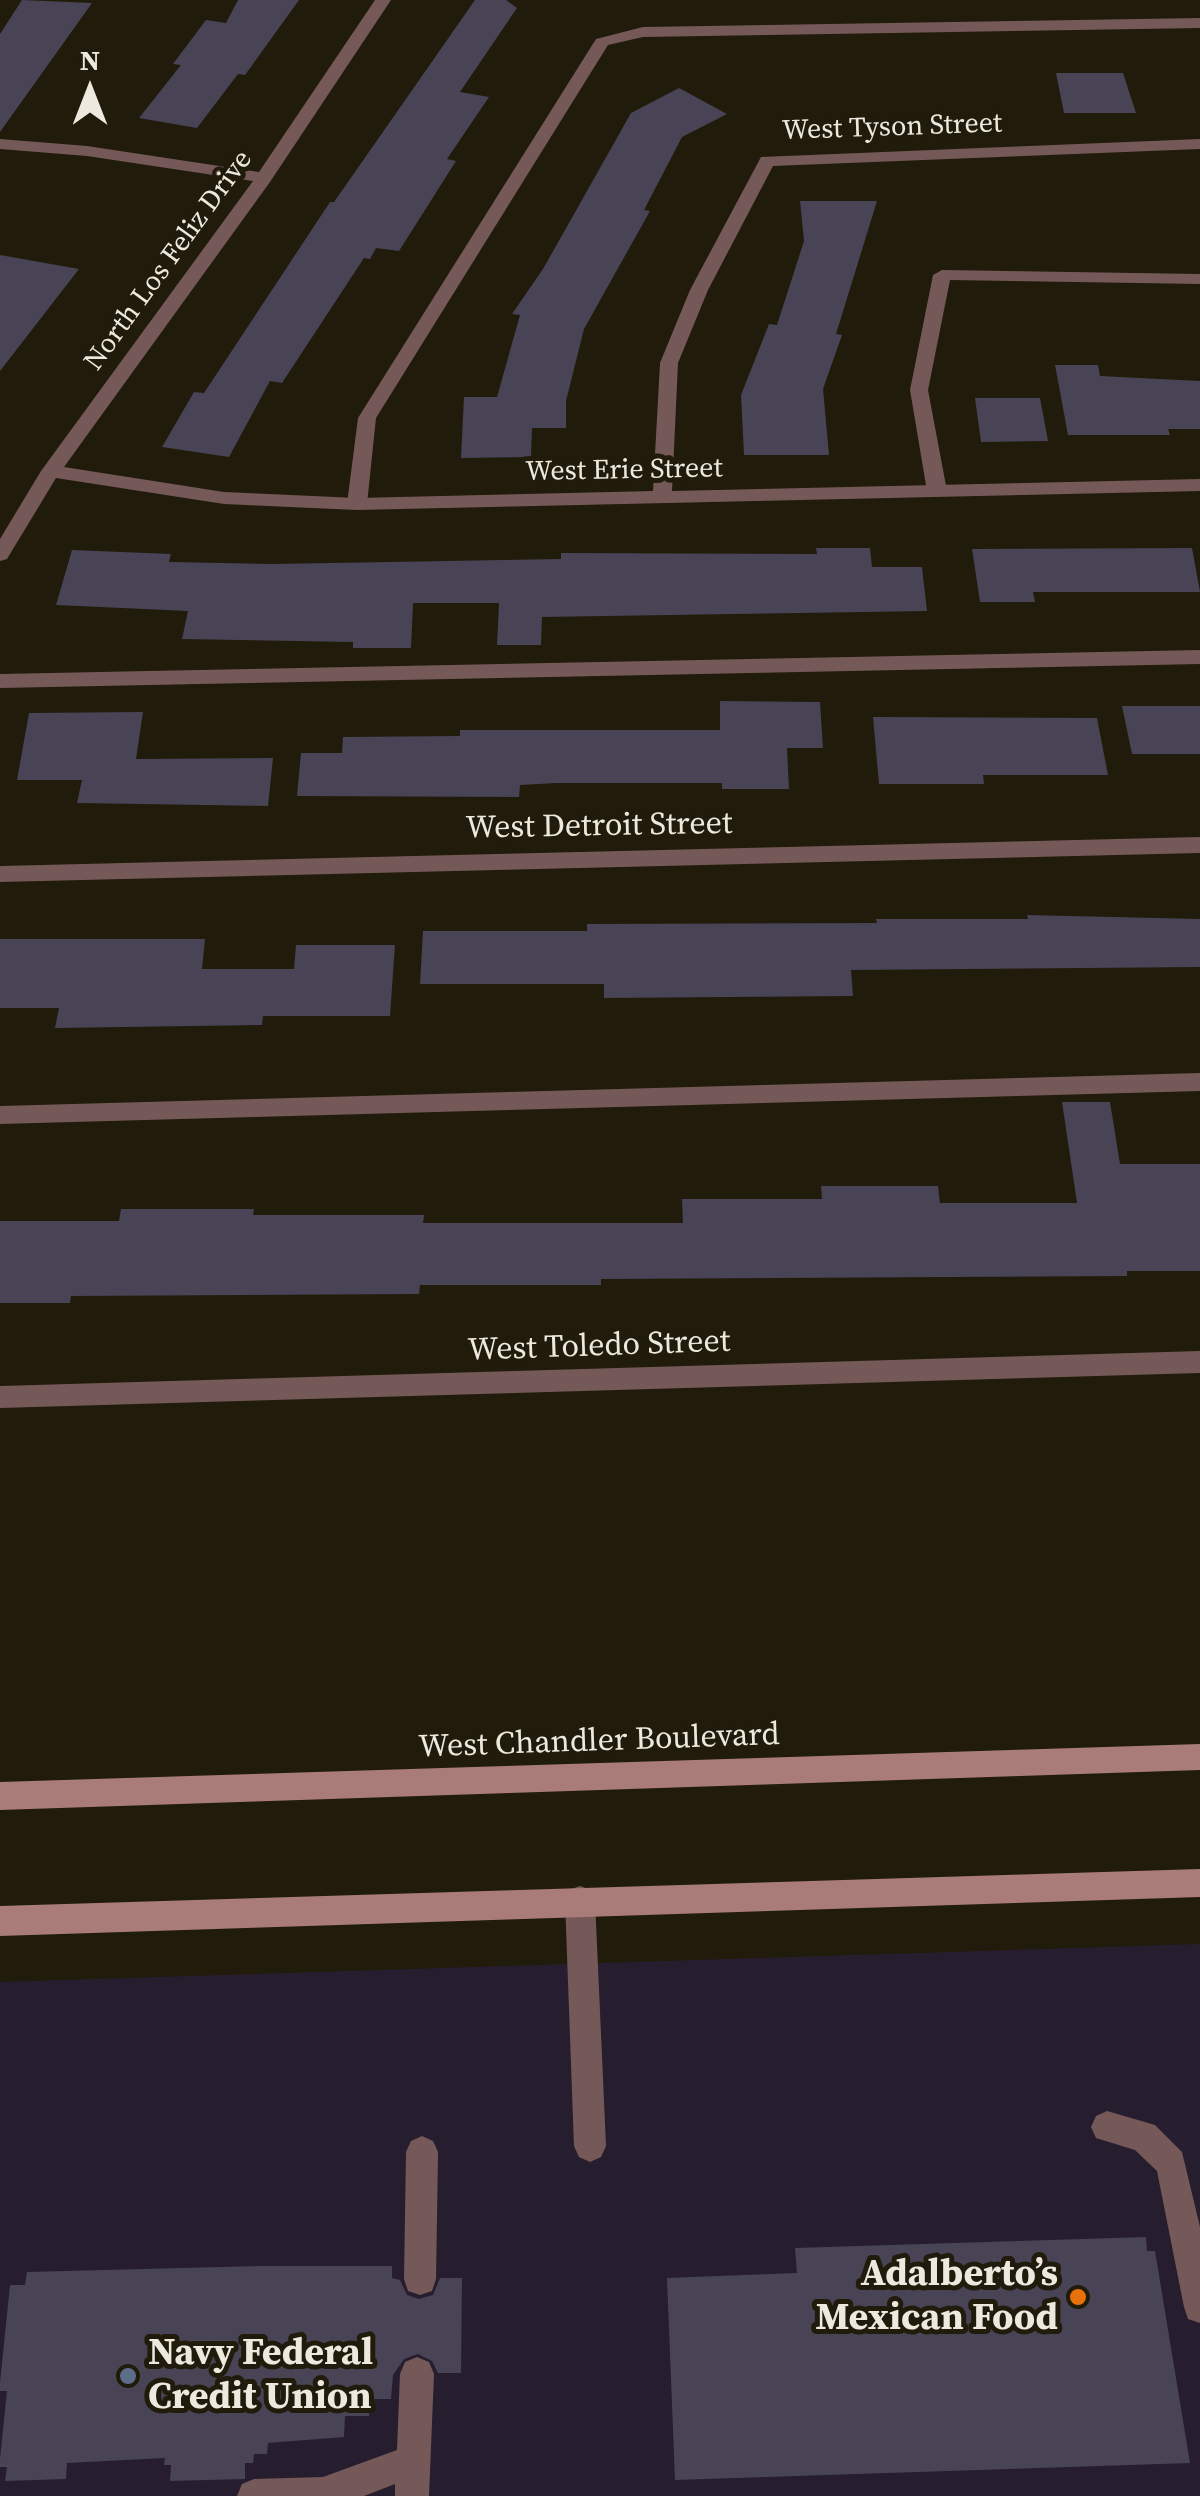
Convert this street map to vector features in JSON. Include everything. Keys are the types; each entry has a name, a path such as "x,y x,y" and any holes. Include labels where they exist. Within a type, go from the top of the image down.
{"main road":[{"name":"West Chandler Boulevard","path":"0,1796 1200,1757"},
{"path":"0,1921 1200,1883"}],"street":[{"name":"North Los Feliz Drive","path":"0,555 50,471 264,178 383,0"},
{"path":"357,504 367,418 602,42 643,32 1200,23"},
{"path":"0,144 105,154 264,178"},
{"name":"West Tyson Street","path":"662,498 669,363 699,290 767,161 1200,144"},
{"path":"937,491 919,390 942,275 1200,279"},
{"name":"West Erie Street","path":"50,471 224,498 357,504 1200,486"},
{"path":"0,681 1200,656"},
{"name":"West Detroit Street","path":"0,874 1200,845"},
{"path":"0,1116 1200,1082"},
{"name":"West Toledo Street","path":"0,1397 1200,1362"},
{"path":"580,1900 590,2146"},
{"path":"1107,2127 1144,2136 1171,2163 1200,2308"},
{"path":"420,2279 422,2152"},
{"path":"412,2496 417,2374"},
{"path":"254,2496 323,2494 415,2460"}],"shaded area":[{"path":"1200,1944 1200,2496 0,2496 0,1982"}],"building":[{"path":"22,0 92,3 0,132 0,34"},
{"path":"238,0 299,0 245,75 238,74 197,128 139,118 181,65 173,64 206,20 226,23"},
{"path":"475,0 506,0 517,8 460,92 489,97 447,159 456,161 399,251 376,248 370,259 364,258 282,383 270,381 229,457 162,447 194,392 204,393 330,202 334,202"},
{"path":"1056,73 1123,73 1136,113 1064,113"},
{"path":"679,88 727,114 682,137 644,210 650,211 584,329 566,401 566,428 532,428 531,457 461,458 464,397 497,397 520,315 512,314 543,269 631,113"},
{"path":"800,201 877,201 836,334 842,335 823,389 829,455 744,455 741,395 769,324 777,325 804,241"},
{"path":"0,255 79,269 0,371"},
{"path":"1055,365 1098,365 1100,376 1200,381 1200,429 1168,429 1170,435 1068,435"},
{"path":"975,398 1040,398 1048,441 981,442"},
{"path":"816,548 870,548 872,567 922,567 927,611 542,617 541,645 497,645 499,603 413,603 411,648 353,648 353,642 182,639 188,611 56,605 72,550 171,554 169,562 273,564 561,559 561,553 817,554"},
{"path":"1192,548 1200,592 1033,592 1035,602 980,602 972,549"},
{"path":"720,701 820,702 823,748 787,748 789,789 722,789 722,783 556,783 520,785 519,797 297,796 301,753 342,753 343,737 460,736 460,730 720,730"},
{"path":"1122,706 1200,706 1200,754 1132,754"},
{"path":"143,712 136,759 273,758 268,806 77,803 82,780 17,780 29,713"},
{"path":"873,717 1097,718 1108,775 983,775 984,784 879,784"},
{"path":"1027,915 1200,919 1200,967 851,970 853,996 604,998 604,984 420,984 423,931 587,931 587,924 877,923 876,919 1028,919"},
{"path":"0,939 205,939 202,969 294,969 296,945 395,945 390,1016 263,1016 262,1025 55,1028 59,1008 0,1008"},
{"path":"1062,1102 1110,1102 1120,1164 1200,1164 1200,1271 1127,1271 1127,1276 601,1279 601,1285 420,1285 419,1294 71,1296 70,1303 0,1303 0,1221 119,1221 121,1209 254,1209 253,1215 424,1215 423,1223 683,1223 682,1199 822,1199 821,1186 938,1186 940,1203 1077,1203"},
{"path":"1146,2237 1147,2251 1155,2251 1190,2463 675,2480 667,2278 797,2273 795,2248"},
{"name":"Navy Federal Credit Union","path":"392,2266 392,2278 400,2280 407,2295 419,2299 433,2295 440,2278 462,2278 461,2373 438,2373 432,2361 418,2354 404,2359 393,2375 391,2399 370,2399 369,2416 345,2416 344,2437 268,2443 267,2454 254,2454 253,2463 245,2463 245,2479 170,2481 171,2465 164,2465 165,2458 67,2463 66,2479 5,2481 7,2467 0,2467 0,2459 7,2391 0,2391 0,2383 10,2285 25,2285 27,2272"}],"place":[{"name":"Adalberto’s Mexican Food","path":"1078,2297"},
{"name":"Navy Federal Credit Union","path":"128,2376"}]}
